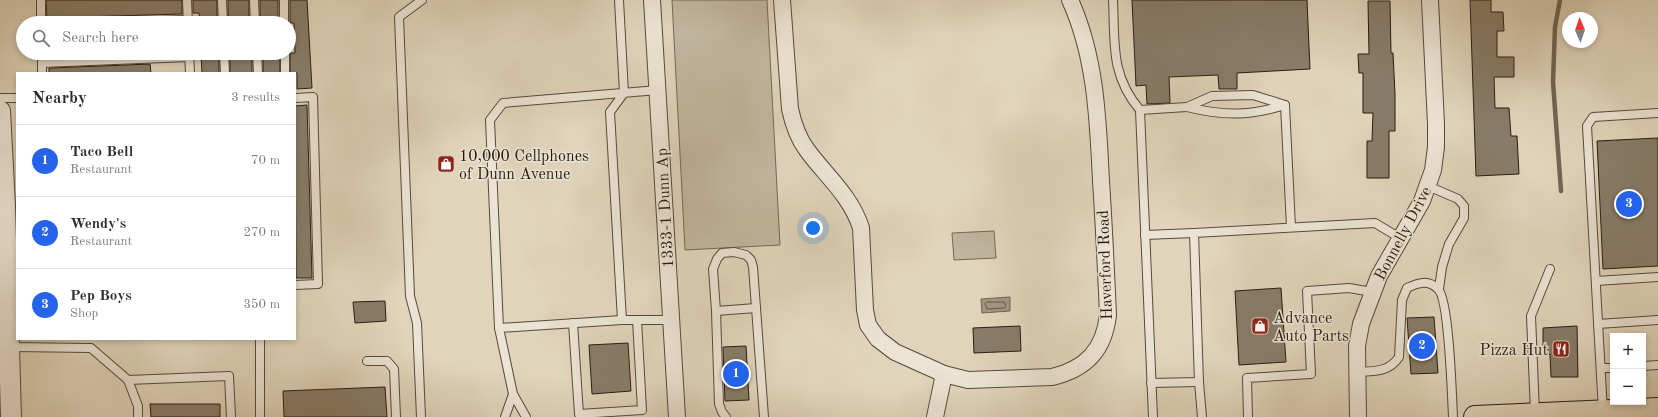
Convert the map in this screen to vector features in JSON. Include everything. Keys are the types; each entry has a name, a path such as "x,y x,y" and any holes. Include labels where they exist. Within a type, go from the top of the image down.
{"main road":[{"path":"1475,417 1658,408"}],"street":[{"name":"1333-1 Dunn Ap","path":"652,0 677,417"},
{"name":"Haverford Road","path":"782,0 792,120 806,149 848,199 859,220 861,228 865,310 868,325 878,340 895,352 944,374 968,380 1052,377 1075,370 1090,358 1100,344 1107,328 1108,315 1100,154 1094,81 1088,51 1077,15 1070,0"},
{"name":"Bonnelly Drive","path":"1358,417 1358,346 1361,324 1372,292 1400,238 1422,201 1433,170 1436,147 1436,124 1430,0"},
{"path":"0,111 4,284 9,347 11,417"},
{"path":"935,417 944,374"}],"lane":[{"path":"41,0 41,16"},
{"path":"187,0 188,16"},
{"path":"222,0 223,16"},
{"path":"254,0 255,16"},
{"path":"284,0 284,16"},
{"path":"421,417 417,323 410,296 400,17 422,0"},
{"path":"619,0 624,93 610,112 622,320"},
{"path":"1113,0 1116,62 1122,83 1130,98 1140,110 1153,417"},
{"path":"42,72 42,63 97,60"},
{"path":"189,60 190,72"},
{"path":"224,60 225,72"},
{"path":"257,60 258,72"},
{"path":"285,60 285,72"},
{"path":"526,417 513,394 499,328 490,120 503,103 658,90"},
{"path":"1187,108 1212,96 1253,94 1285,105"},
{"path":"296,98 313,97 318,284 296,285"},
{"path":"0,98 16,98"},
{"path":"1140,110 1187,108 1213,114 1234,114 1262,112 1285,105"},
{"path":"1285,105 1291,227"},
{"path":"1603,411 1587,126 1593,117 1658,114"},
{"path":"1428,186 1458,199 1464,206 1464,218 1449,244 1442,267 1439,289 1444,301 1453,417"},
{"path":"1145,235 1376,223 1400,238"},
{"path":"1194,233 1199,382 1202,417"},
{"path":"726,417 719,404 713,269 717,259 722,253 734,252 746,254 751,260 753,267 763,417"},
{"path":"1535,414 1531,316 1550,269"},
{"path":"1596,281 1658,277"},
{"path":"1358,372 1388,368 1400,357 1402,300 1407,288 1419,282 1429,283 1439,289"},
{"path":"1248,417 1247,378 1311,374 1307,291 1349,288 1372,292"},
{"path":"716,311 756,308"},
{"path":"499,328 622,320 670,320"},
{"path":"573,323 579,414 642,410 637,320"},
{"path":"1598,324 1658,320"},
{"path":"260,340 260,417"},
{"path":"9,347 91,348 128,380 138,406 138,417"},
{"path":"366,361 387,361 394,369 396,417"},
{"path":"1646,366 1658,366"},
{"path":"1601,368 1610,368"},
{"path":"128,380 229,376 231,417"},
{"path":"1151,383 1199,382"},
{"path":"505,417 513,394"}],"shaded area":[{"path":"672,0 767,0 780,245 685,250"},
{"path":"994,231 996,258 954,260 952,233"}],"water":[{"path":"1010,297 1010,311 982,313 981,299"}],"building":[{"path":"46,0 182,0 182,14 47,16"},
{"path":"193,0 217,0 217,16 199,16 199,13 193,13"},
{"path":"228,0 249,0 249,16 228,16"},
{"path":"260,0 278,0 278,16 260,16"},
{"path":"290,0 307,0 312,88 297,89 297,73 290,72 290,60 296,60 296,16 290,16"},
{"path":"1132,0 1307,0 1310,69 1237,73 1237,89 1219,89 1218,75 1169,77 1170,103 1147,104 1146,85 1136,86"},
{"path":"1470,0 1491,0 1491,12 1503,12 1504,31 1497,31 1497,57 1514,57 1514,77 1494,77 1495,108 1509,108 1511,136 1517,136 1519,174 1476,176"},
{"path":"1368,1 1390,1 1391,53 1393,53 1395,94 1395,131 1389,131 1389,178 1367,178 1367,141 1372,141 1373,113 1363,113 1363,73 1359,73 1358,54 1369,54"},
{"path":"201,60 219,60 219,72 202,72"},
{"path":"230,60 252,60 252,72 230,72"},
{"path":"263,60 280,60 280,72 263,72"},
{"path":"150,64 151,72 49,72 49,68"},
{"path":"307,105 312,278 296,278 296,106"},
{"path":"1658,138 1658,266 1603,269 1597,141"},
{"name":"Advance Auto Parts","path":"1281,288 1286,362 1239,365 1235,291"},
{"path":"385,301 386,321 355,323 353,302"},
{"path":"1434,317 1438,373 1411,374 1407,318"},
{"path":"1020,326 1021,351 974,353 973,328"},
{"name":"Pizza Hut","path":"1577,326 1578,377 1551,377 1550,354 1547,354 1546,350 1543,348 1543,328"},
{"path":"628,343 631,391 592,394 589,345"},
{"path":"746,346 749,400 725,401 723,347"},
{"path":"385,387 387,417 284,417 283,391"},
{"path":"150,404 220,404 220,417 151,417"}],"waterway":[{"path":"1560,0 1555,27 1553,82 1561,191"}],"place":[{"name":"10,000 Cellphones of Dunn Avenue","path":"446,164"},
{"name":"Pep Boys","path":"1629,204"},
{"name":"Advance Auto Parts","path":"1260,326"},
{"name":"Wendy's","path":"1422,346"},
{"name":"Pizza Hut","path":"1561,349"},
{"name":"Taco Bell","path":"736,374"}]}
